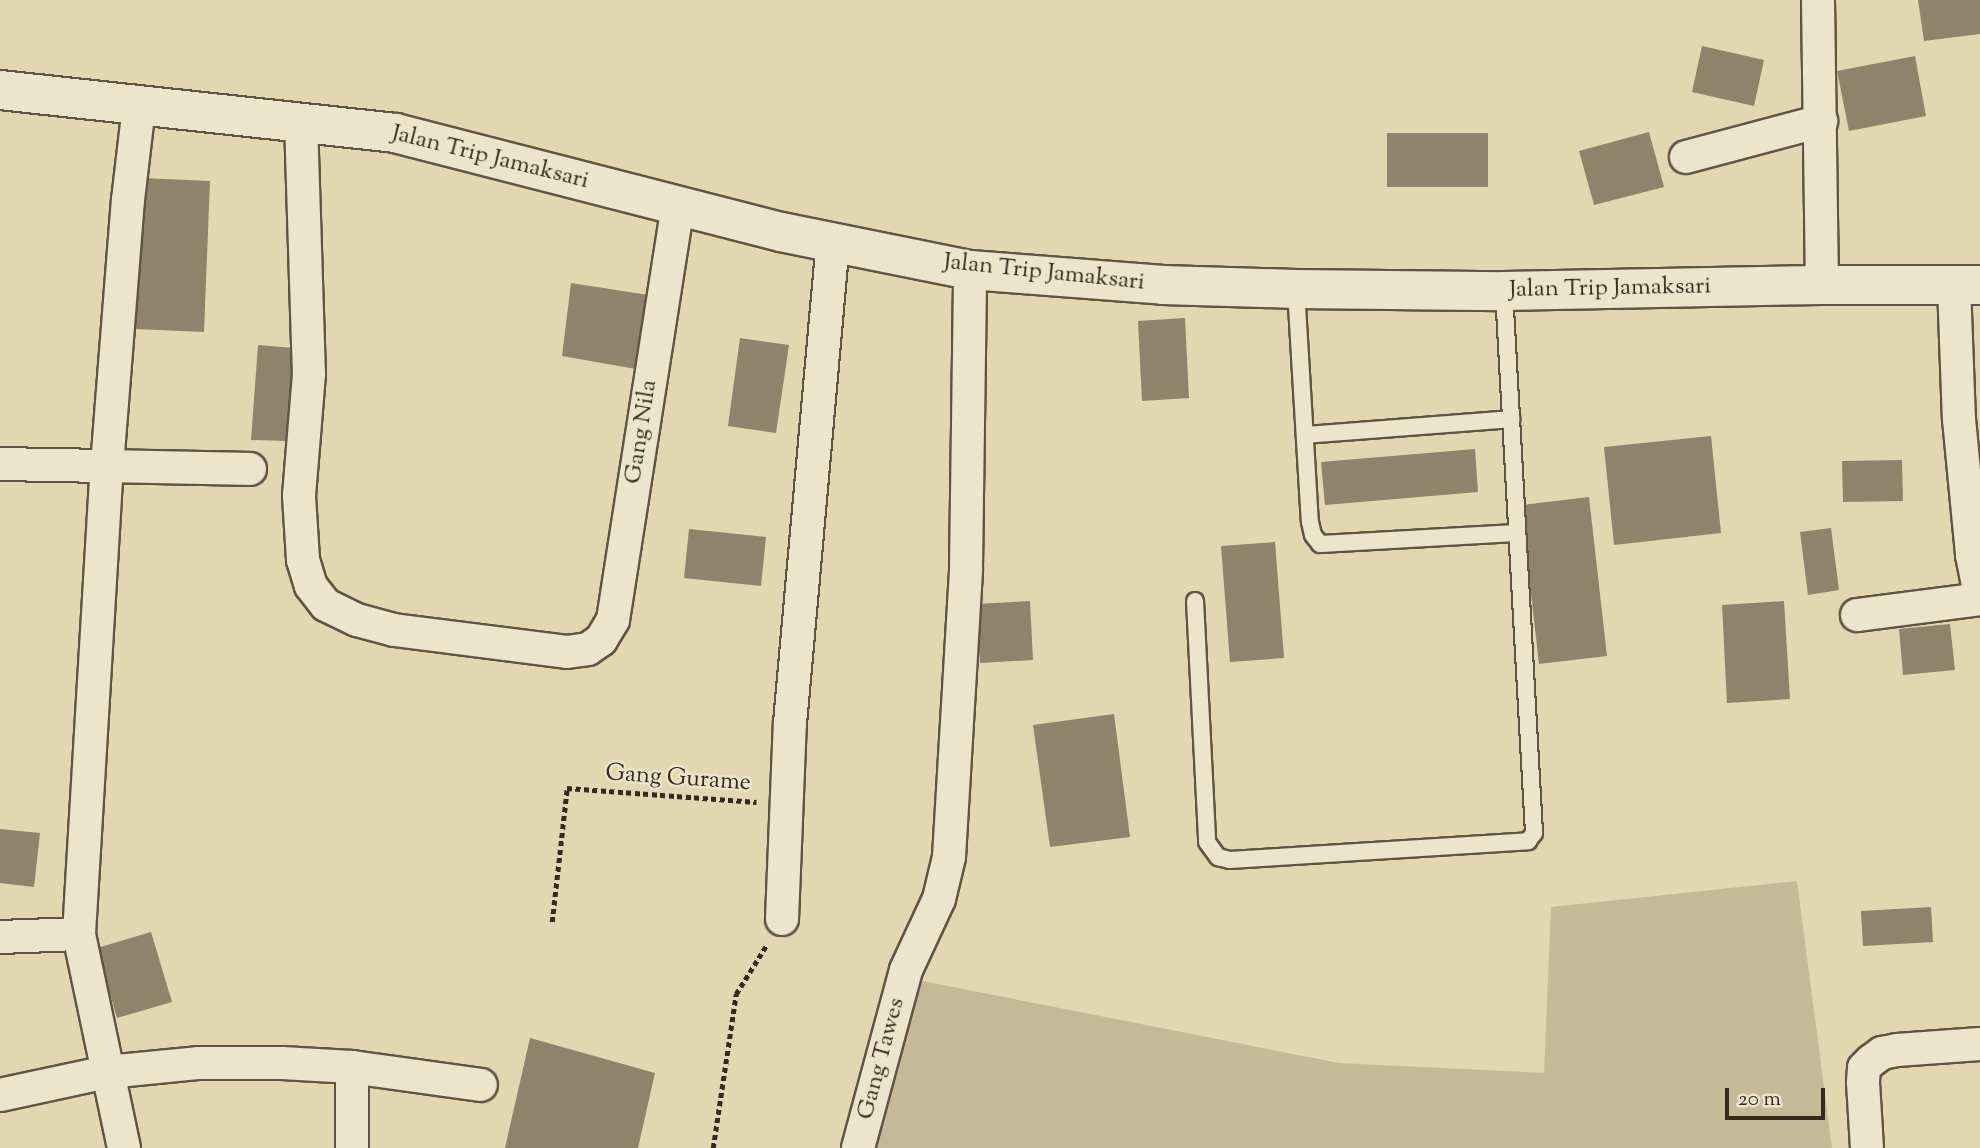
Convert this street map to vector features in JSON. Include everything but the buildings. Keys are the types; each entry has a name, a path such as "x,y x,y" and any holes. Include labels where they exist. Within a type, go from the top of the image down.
{"main road":[{"name":"Jalan Trip Jamaksari","path":"0,90 395,133 833,242 970,270 1151,284 1296,289 1504,292 1822,285 1967,285"}],"street":[{"path":"1818,0 1822,285"},
{"path":"124,1148 79,934 107,466 128,200 139,106"},
{"name":"Gang Nila","path":"301,121 309,374 299,496 303,560 311,586 326,605 357,620 394,630 567,652 588,649 601,640 613,620 678,205"},
{"path":"1686,157 1821,121"},
{"path":"782,919 790,723 833,242"},
{"name":"Gang Tawes","path":"858,1148 906,970 939,899 949,857 966,568 970,270"},
{"path":"1857,615 1980,597 1972,555 1959,419 1967,285"},
{"path":"0,464 250,468"},
{"path":"0,937 79,934"},
{"path":"1867,1148 1863,1082 1864,1068 1871,1060 1882,1053 1980,1044"},
{"path":"0,1095 107,1072 198,1063 282,1063 352,1068 481,1085"},
{"path":"352,1068 352,1148"}],"lane":[{"path":"1296,289 1310,522 1320,544 1517,533"},
{"path":"1195,601 1207,842 1218,857 1230,860 1528,841 1534,833 1504,292"},
{"path":"1304,435 1511,419"}],"path":[{"name":"Gang Gurame","path":"551,922 566,788 787,805"},
{"path":"713,1148 736,994 782,919"}],"shaded area":[{"path":"1797,881 1832,1148 866,1148 902,977 1339,1063 1544,1073 1551,907"}]}
